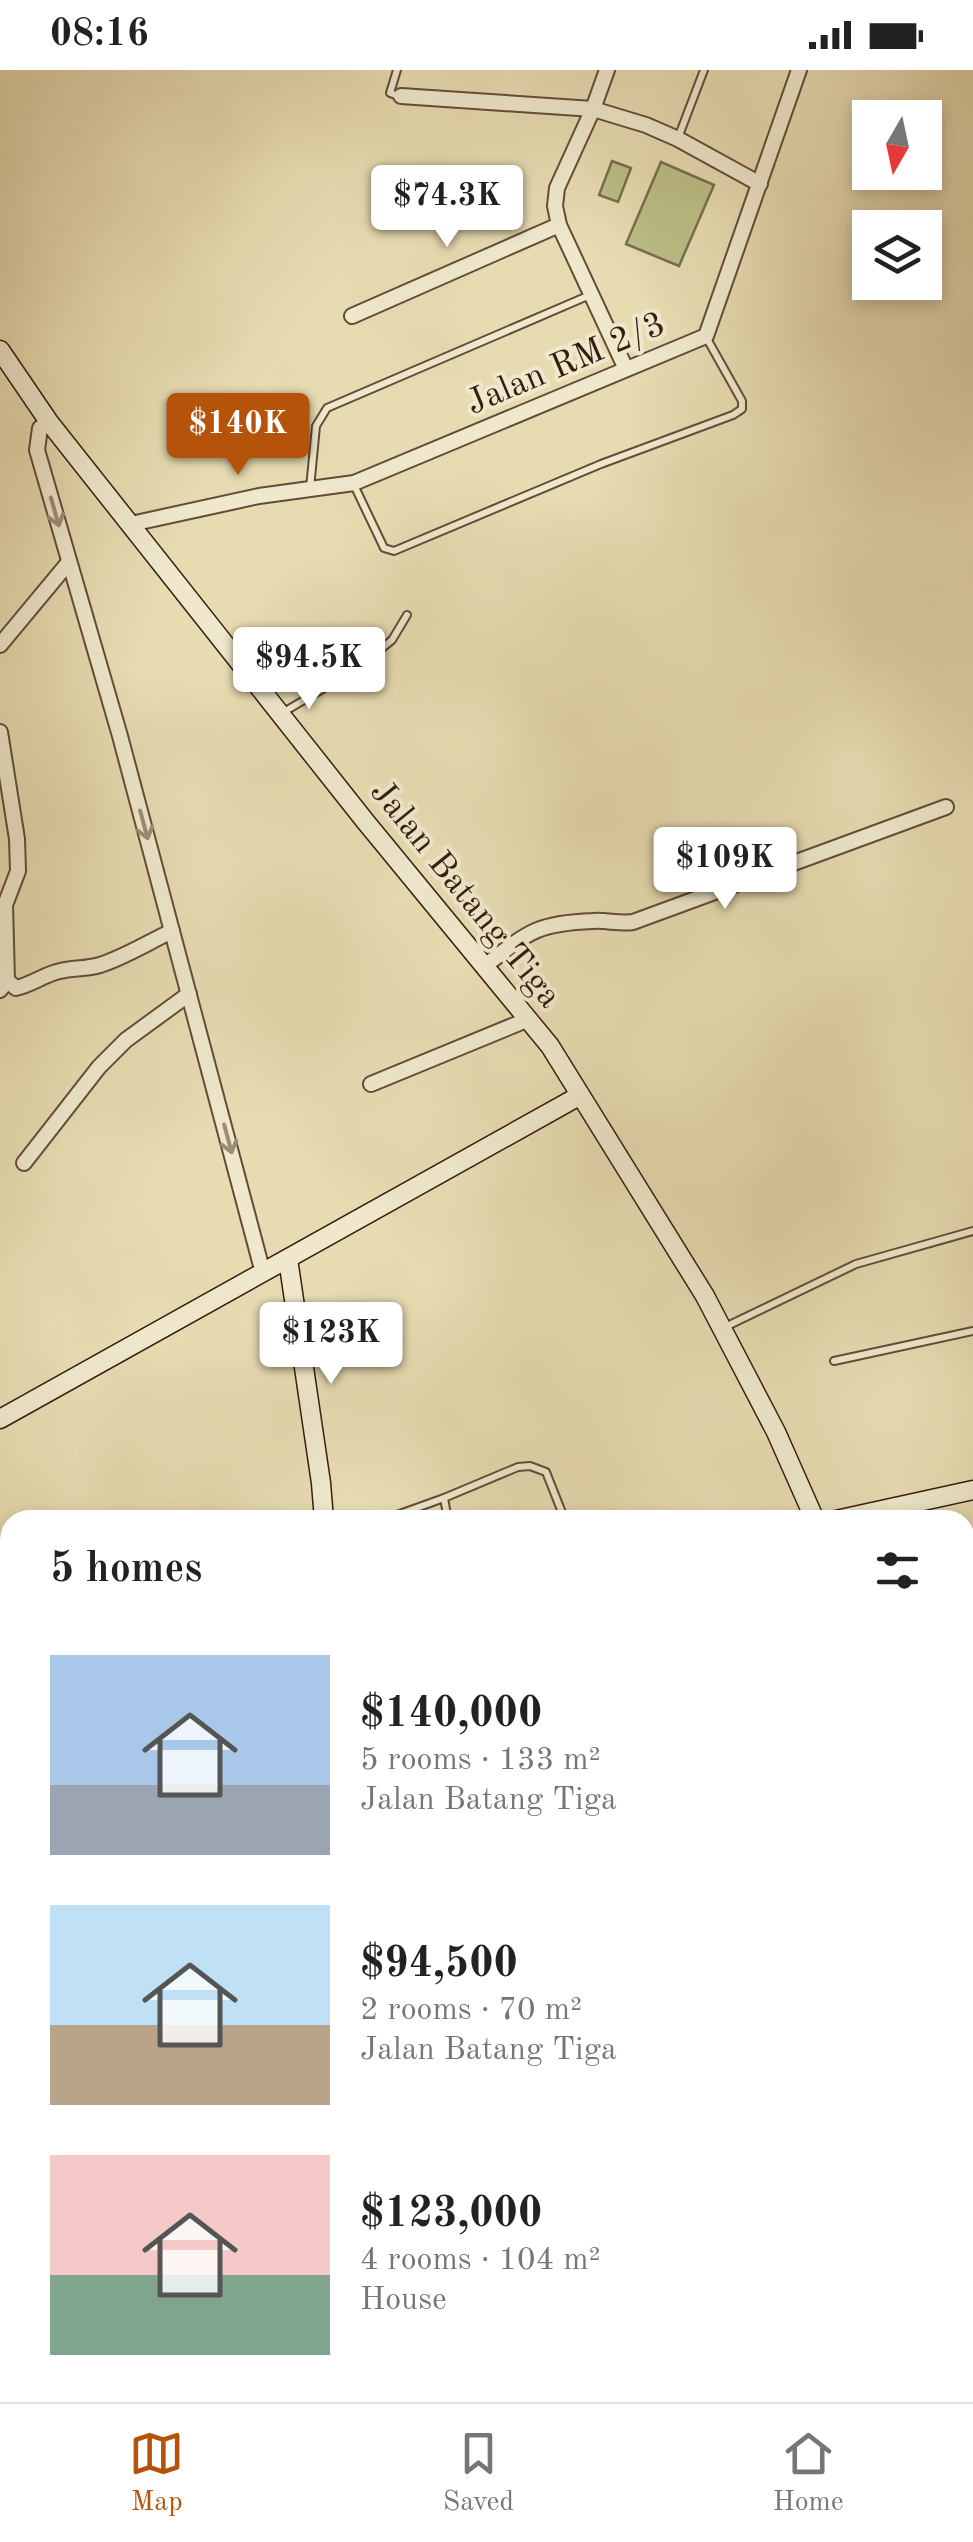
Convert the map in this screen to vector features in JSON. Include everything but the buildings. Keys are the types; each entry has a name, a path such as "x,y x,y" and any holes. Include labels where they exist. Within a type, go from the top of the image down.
{"main road":[{"name":"Jalan Batang Tiga","path":"1,355 49,422 376,835 550,1046 705,1296 776,1432 811,1510"},
{"path":"0,1419 579,1096"},
{"path":"288,1259 323,1510"},
{"path":"882,1510 973,1490"}],"street":[{"path":"607,70 558,188 555,206 559,225 626,369"},
{"name":"Jalan RM 2/3","path":"131,524 259,496 354,483 706,336 800,70"},
{"path":"401,96 592,109 678,140 760,184"},
{"path":"352,316 559,225"},
{"path":"49,422 40,428 37,450 120,736 263,1273"},
{"path":"0,645 69,562"},
{"path":"0,732 6,806 18,838 18,870 6,905 2,982 22,988 62,970 104,964 172,931"},
{"path":"486,966 539,928 558,922 633,922 946,807"},
{"path":"24,1163 99,1067 126,1040 189,994"},
{"path":"371,1084 528,1019"}],"lane":[{"path":"397,70 390,93 401,96"},
{"path":"678,140 704,70"},
{"path":"310,488 316,426 327,408 592,295"},
{"path":"354,483 384,548 394,551 601,464 733,415 742,409 742,400 706,336"},
{"path":"280,714 355,670 392,640 407,615"},
{"path":"722,1328 856,1264 973,1231"},
{"path":"834,1361 973,1331"},
{"path":"411,1510 530,1466 546,1472 561,1510"},
{"path":"444,1498 448,1510"}],"green space":[{"path":"612,161 631,168 618,202 599,195"},
{"path":"661,162 714,185 679,266 626,244"}]}
